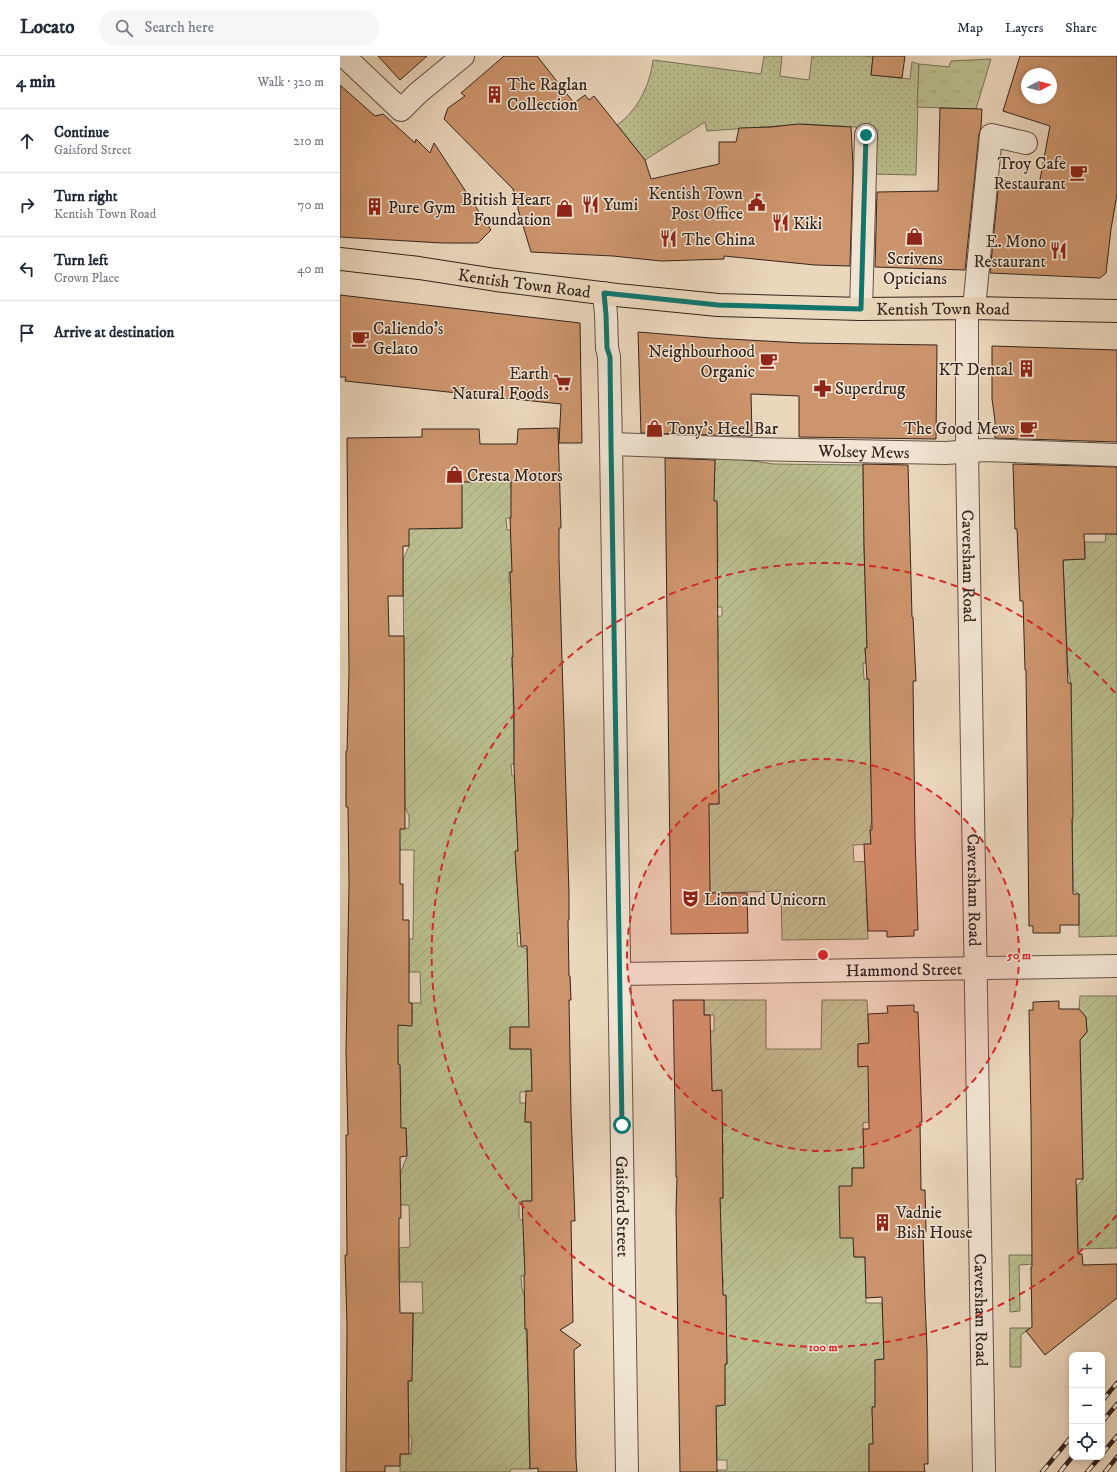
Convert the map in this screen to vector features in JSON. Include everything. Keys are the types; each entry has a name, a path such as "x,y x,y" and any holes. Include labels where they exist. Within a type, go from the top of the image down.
{"main road":[{"name":"Kentish Town Road","path":"340,260 419,268 496,280 604,293 718,305 861,309 971,308 1117,310"}],"street":[{"path":"344,56 401,110 418,93 463,56"},
{"path":"861,309 866,135"},
{"name":"Caversham Road","path":"984,1472 967,450 971,308 991,135 1026,143"},
{"name":"Gaisford Street","path":"604,293 607,348 610,357 627,1472"},
{"name":"Wolsey Mews","path":"611,444 938,453 967,450 1117,455"},
{"name":"Hammond Street","path":"620,974 976,967 1117,966"}],"green space":[{"path":"764,56 782,56 780,76 809,80 812,56 873,57 871,75 910,79 912,62 919,64 916,175 872,174 873,128 805,124 707,131 705,122 645,160 617,125 631,112 642,96 649,79 653,60 761,74"},
{"path":"991,59 976,109 917,107 919,64 949,67 951,61"},
{"path":"388,437 403,448 430,529 462,528 461,467 496,447 512,444 513,456 507,467 507,479 511,479 511,488 520,487 520,518 506,518 507,530 522,530 511,550 512,561 522,561 522,571 509,572 509,583 522,582 523,592 510,592 511,604 522,603 512,635 513,647 524,657 512,657 512,668 525,668 525,688 513,689 514,764 511,764 512,776 515,776 516,817 527,817 517,874 517,885 529,885 531,933 517,933 518,946 527,949 531,1027 510,1028 510,1049 531,1049 532,1091 520,1092 520,1103 527,1103 528,1113 525,1113 525,1122 531,1122 532,1201 519,1202 519,1218 524,1222 524,1255 536,1275 521,1276 525,1298 528,1382 537,1409 528,1410 530,1469 511,1469 510,1472 400,1472 400,1454 411,1454 412,1438 408,1434 408,1375 413,1345 413,1313 423,1313 422,1282 400,1282 399,1248 410,1247 409,1205 398,1205 398,1194 401,1188 400,1175 407,1156 406,1128 389,1129 401,1094 400,1065 398,1064 398,1050 384,1049 384,1025 412,1025 412,1003 421,1003 420,972 409,972 409,939 413,939 414,850 400,850 398,829 409,828 409,816 405,807 403,560 409,546 385,438"},
{"path":"715,456 774,464 863,465 867,648 865,648 866,663 863,663 864,679 870,679 872,819 870,830 871,844 853,845 854,862 871,861 872,893 866,898 868,939 782,940 781,891 710,893 708,804 719,804 719,793 708,783 719,783 719,771 707,771 718,682 718,671 707,661 718,660 718,650 706,639 718,639 718,628 705,617 722,616 722,607 705,607 718,563 717,502 703,502 715,469"},
{"path":"1106,534 1117,534 1117,936 1079,937 1079,894 1073,890 1071,683 1068,669 1063,560 1085,559 1085,542 1105,542"},
{"path":"1080,996 1117,996 1117,1248 1078,1249 1077,1186 1083,1179 1080,1040 1087,1032 1086,1017 1079,1009"},
{"path":"704,1000 766,1000 766,1049 821,1049 822,1000 867,1000 869,1043 858,1044 858,1066 869,1066 869,1122 863,1123 864,1168 852,1168 854,1257 865,1257 866,1303 882,1303 885,1359 875,1360 875,1369 886,1406 872,1407 872,1415 886,1443 869,1444 869,1472 717,1472 717,1470 727,1470 727,1460 717,1460 716,1406 725,1405 725,1375 716,1364 727,1364 727,1353 715,1353 715,1307 726,1307 726,1296 715,1296 715,1286 723,1286 723,1276 714,1277 722,1250 722,1242 714,1242 713,1209 721,1208 720,1198 723,1198 723,1165 713,1165 713,1155 723,1155 723,1144 713,1143 713,1134 723,1134 723,1123 713,1122 721,1090 712,1091 711,1047 705,1031 714,1031 714,1015 704,1015"},
{"path":"1009,1255 1035,1255 1034,1264 1019,1265 1020,1311 1010,1312"},
{"path":"1010,1328 1030,1328 1021,1335 1021,1367 1010,1367"}],"building":[{"path":"378,56 427,56 400,80"},
{"path":"504,56 537,56 574,103 585,95 589,100 594,96 645,160 651,179 719,164 719,142 736,142 739,128 798,124 851,127 853,166 850,266 815,265 724,256 724,259 661,261 613,256 531,252 513,189 444,119 448,108 465,96 461,93"},
{"path":"873,56 905,56 902,78 871,75"},
{"path":"1020,56 1117,56 1117,194 1106,273 1100,278 990,273 999,180 1039,185 1050,126 1003,111"},
{"path":"340,85 375,116 383,114 415,143 416,139 430,153 434,143 491,230 478,243 442,243 340,237"},
{"path":"940,108 982,109 965,270 875,267 877,192 938,191"},
{"path":"340,295 580,323 582,443 559,443 561,404 345,381 346,377 340,377"},
{"path":"638,332 801,343 937,345 936,439 799,437 799,396 751,394 752,436 641,433"},
{"path":"992,346 1117,350 1117,442 995,438 995,421 992,399"},
{"path":"558,428 561,528 559,528 559,559 569,894 568,920 571,1000 569,1000 571,1112 575,1221 571,1221 573,1322 560,1330 581,1345 574,1350 577,1472 538,1472 538,1468 530,1469 522,1201 532,1201 531,1122 525,1122 526,1091 532,1091 531,1049 510,1049 510,1027 529,1027 527,946 521,946 515,851 518,851 514,767 513,657 510,572 512,572 510,518 511,479 470,479 471,482 462,482 462,528 409,529 409,546 403,546 403,596 388,596 389,636 404,636 405,829 400,829 400,884 403,884 403,920 409,920 409,1003 412,1003 412,1026 398,1025 401,1128 406,1128 407,1156 400,1157 401,1218 399,1218 399,1270 400,1313 413,1313 412,1381 408,1381 409,1454 400,1454 400,1466 385,1466 385,1472 346,1472 347,1324 345,1255 347,1255 346,1135 348,1135 346,1052 349,884 348,807 346,807 346,751 349,672 347,438 422,437 422,429 479,429 480,444 517,444 518,429"},
{"path":"665,458 715,460 714,501 717,501 719,804 709,804 710,893 747,893 748,933 671,934"},
{"path":"863,464 908,465 912,617 916,681 913,681 918,930 914,930 914,936 887,937 887,931 868,931 864,844 871,844 870,830 872,830 869,679 867,679 865,648 867,648"},
{"path":"1013,464 1117,467 1117,534 1084,534 1085,559 1063,560 1068,683 1071,683 1073,894 1079,894 1079,925 1060,925 1060,933 1033,933 1033,926 1029,926 1026,670 1023,601 1020,601 1017,529 1015,529"},
{"path":"673,1000 704,1000 704,1015 710,1015 712,1091 722,1090 723,1198 720,1198 723,1295 726,1295 727,1364 725,1364 725,1405 716,1406 717,1472 680,1472 676,1209 677,1177"},
{"path":"1059,1001 1059,1009 1079,1009 1086,1017 1087,1032 1080,1040 1083,1179 1076,1179 1078,1254 1082,1254 1083,1265 1117,1264 1117,1298 1045,1355 1026,1331 1032,1327 1029,1010 1033,1010 1033,1002"},
{"path":"914,1005 914,1012 918,1012 922,1122 920,1122 921,1190 925,1190 926,1232 923,1232 927,1349 928,1464 924,1464 925,1472 869,1472 869,1444 873,1444 872,1407 875,1407 875,1360 884,1359 882,1297 866,1298 865,1257 854,1257 853,1238 840,1238 839,1186 852,1186 852,1168 864,1168 863,1129 869,1129 868,1066 858,1067 858,1044 869,1043 868,1014 888,1013 887,1006"}],"railway":[{"path":"1105,1397 1117,1383"},
{"path":"1105,1418 1117,1404"},
{"path":"1105,1450 1117,1436"},
{"path":"1042,1472 1069,1440"},
{"path":"1105,1472 1117,1457"},
{"path":"1060,1472 1070,1460"},
{"path":"1087,1472 1097,1460"}],"place":[{"name":"The Raglan Collection","path":"494,94"},
{"name":"Troy Cafe Restaurant","path":"1079,173"},
{"name":"Kentish Town Post Office","path":"756,203"},
{"name":"Yumi","path":"590,204"},
{"name":"Pure Gym","path":"375,207"},
{"name":"British Heart Foundation","path":"564,209"},
{"name":"Kiki","path":"780,223"},
{"name":"Scrivens Opticians","path":"915,236"},
{"name":"The China","path":"669,239"},
{"name":"E. Mono Restaurant","path":"1059,251"},
{"name":"Caliendo's Gelato","path":"360,338"},
{"name":"Neighbourhood Organic","path":"768,361"},
{"name":"KT Dental","path":"1026,369"},
{"name":"Earth Natural Foods","path":"562,383"},
{"name":"Superdrug","path":"822,388"},
{"name":"Tony's Heel Bar","path":"654,428"},
{"name":"The Good Mews","path":"1028,428"},
{"name":"Cresta Motors","path":"454,475"},
{"name":"Lion and Unicorn","path":"691,899"},
{"name":"Vadnie Bish House","path":"883,1222"}],"route":[{"path":"622,1125 610,357 607,348 604,293 718,305 861,309 866,135"}]}
